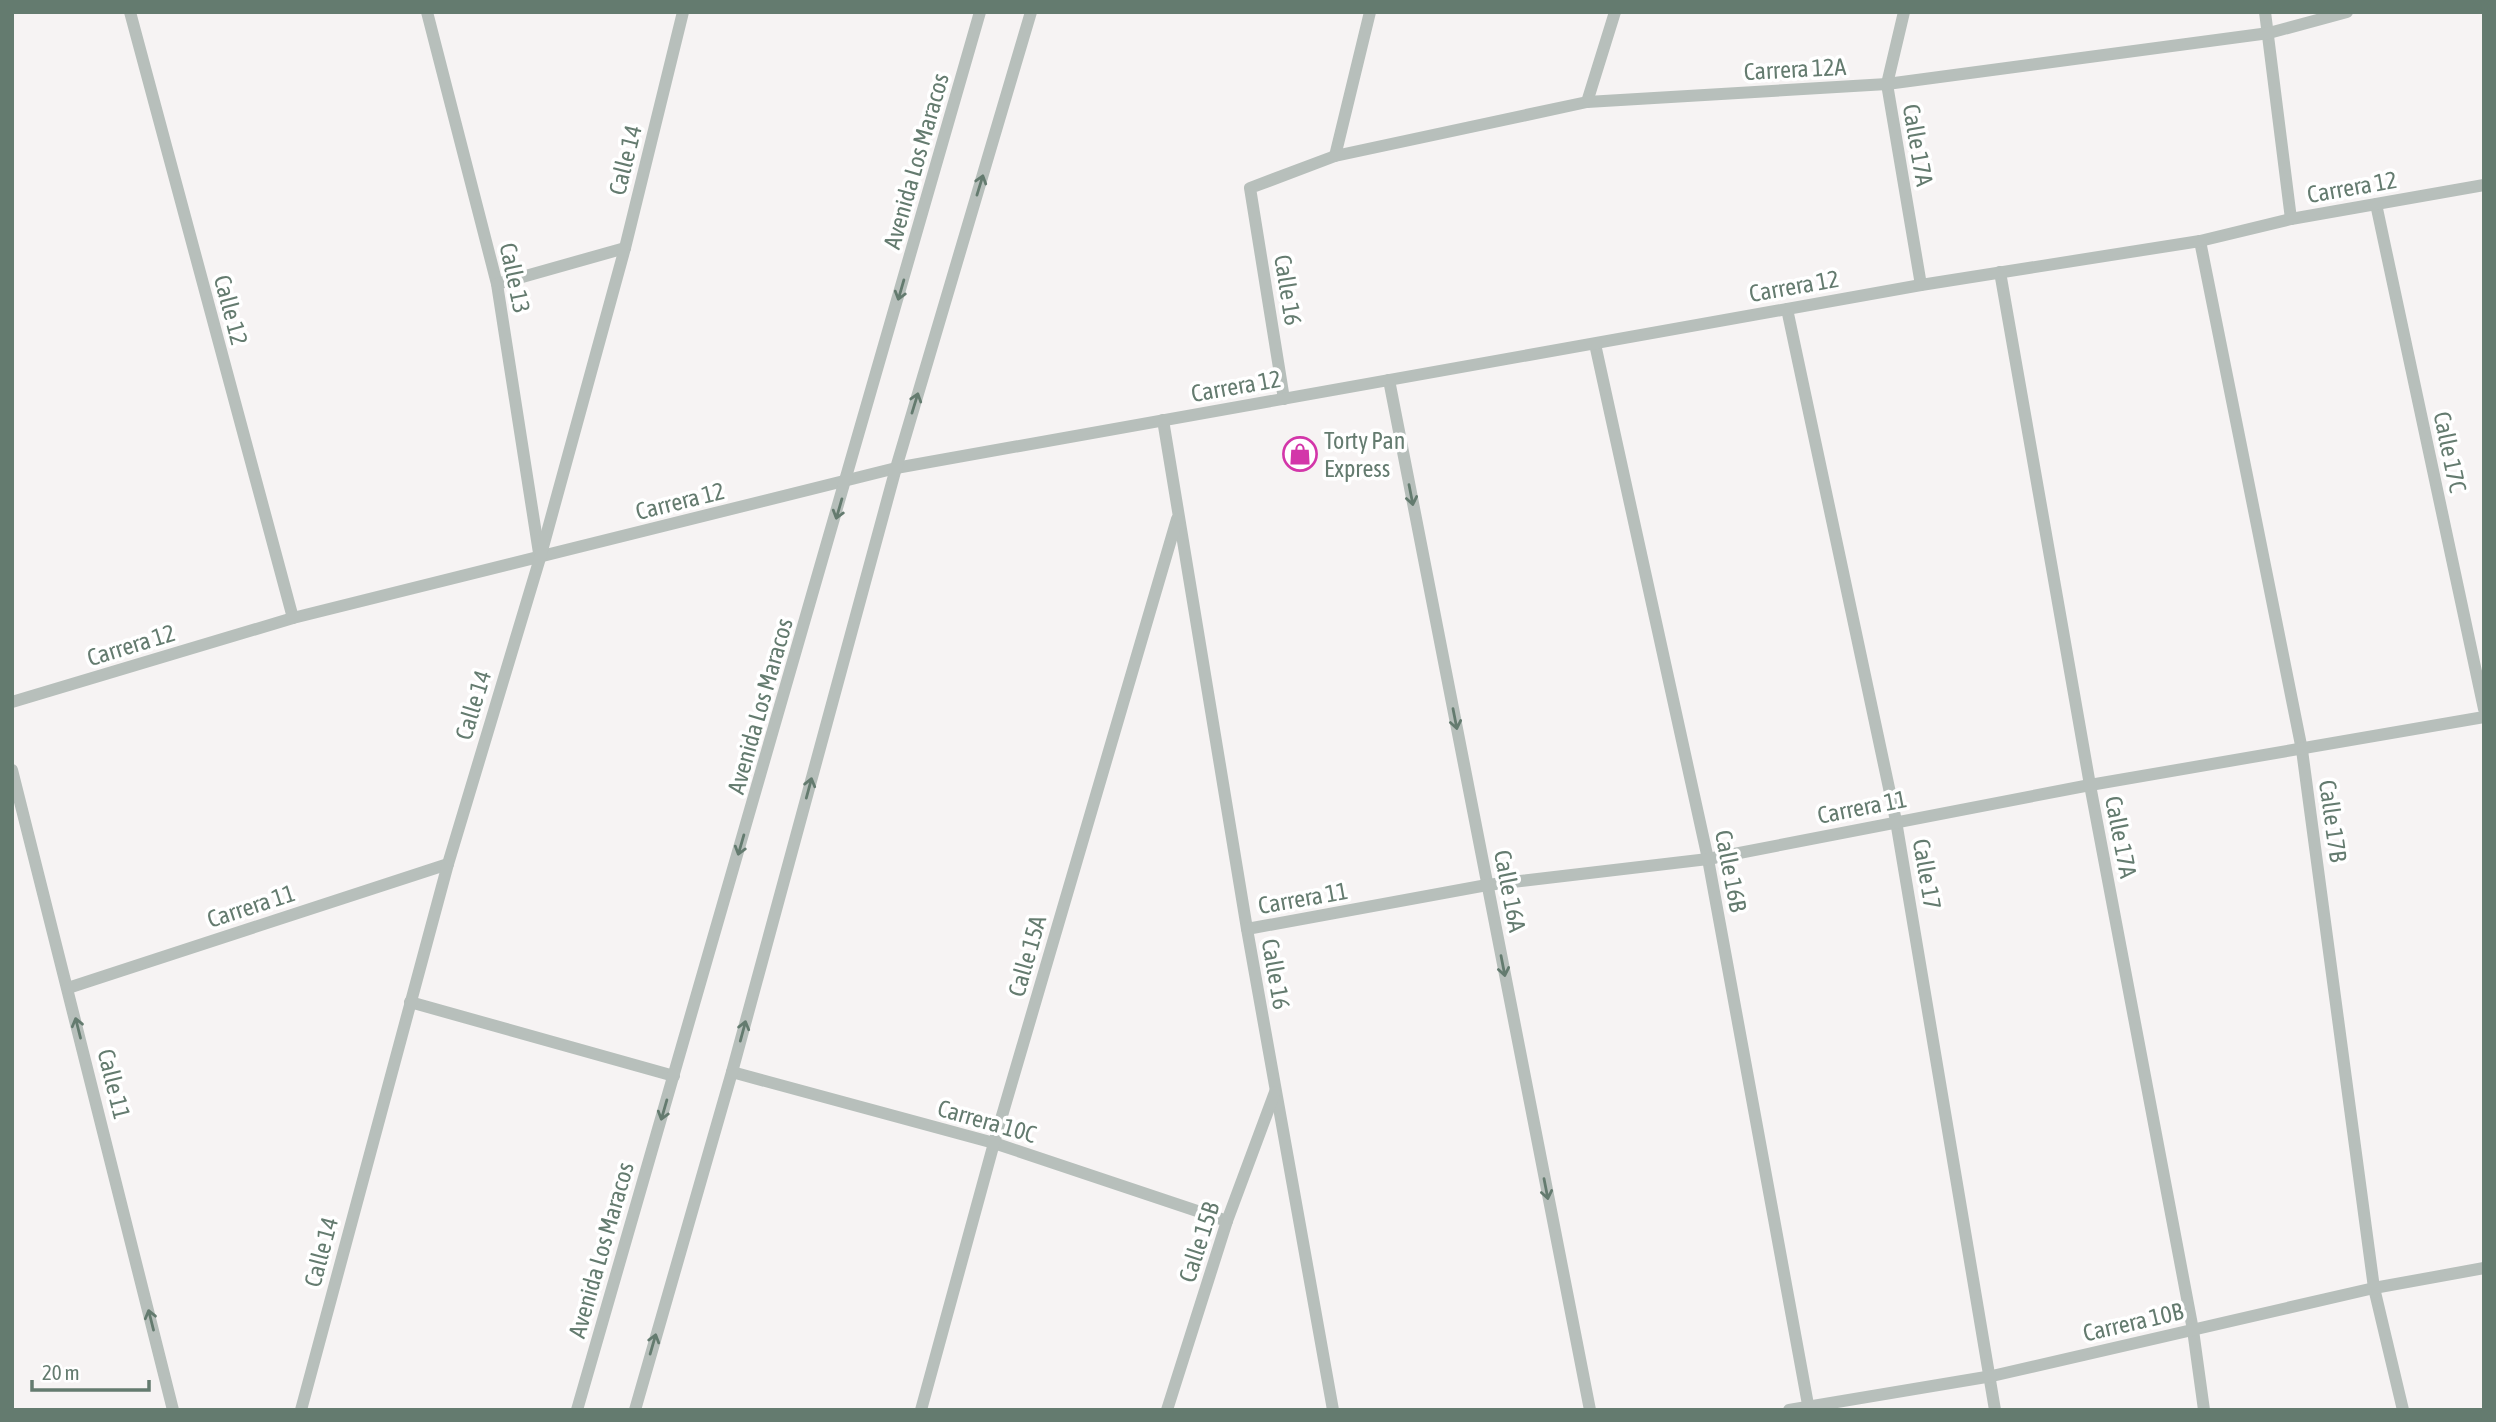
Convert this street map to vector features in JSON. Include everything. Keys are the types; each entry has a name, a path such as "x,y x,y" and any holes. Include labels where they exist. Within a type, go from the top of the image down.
{"street":[{"name":"Calle 12","path":"130,12 293,618"},
{"name":"Calle 13","path":"427,12 497,284 540,558"},
{"name":"Calle 14","path":"301,1410 448,864 540,558 625,248 683,12"},
{"name":"Avenida Los Maracos","path":"577,1410 980,12"},
{"path":"635,1410 732,1072 896,468 1031,12"},
{"path":"1335,156 1370,12"},
{"path":"1587,102 1615,12"},
{"name":"Calle 17A","path":"1904,12 1887,84 1921,285"},
{"path":"2265,12 2291,219"},
{"name":"Carrera 12A","path":"1250,188 1335,156 1587,102 1887,84 2269,33 2347,12"},
{"name":"Carrera 12","path":"12,702 293,618 896,468 1921,285 2200,242 2291,219 2484,184"},
{"name":"Calle 16","path":"1250,188 1284,399"},
{"name":"Calle 17C","path":"2376,204 2484,709"},
{"name":"Calle 17B","path":"2200,242 2302,750 2374,1287 2403,1410"},
{"path":"497,284 625,248"},
{"name":"Calle 17A","path":"2000,272 2090,785 2193,1330 2204,1410"},
{"name":"Calle 17","path":"1787,309 1896,821 1992,1376 1995,1410"},
{"name":"Calle 16B","path":"1595,344 1708,859 1809,1409"},
{"name":"Calle 16A","path":"1389,380 1590,1410"},
{"name":"Calle 16","path":"1163,420 1247,929 1333,1410"},
{"name":"Calle 15A","path":"921,1410 994,1143 1178,516"},
{"name":"Carrera 11","path":"1247,929 1487,885 1708,859 2090,785 2484,717"},
{"name":"Calle 11","path":"12,770 173,1410"},
{"name":"Carrera 11","path":"68,988 448,864"},
{"path":"410,1003 674,1076"},
{"name":"Carrera 10C","path":"732,1072 994,1143 1227,1221"},
{"name":"Calle 15B","path":"1167,1410 1227,1221 1276,1089"},
{"name":"Carrera 10B","path":"1789,1410 1809,1409 1992,1376 2374,1287 2484,1268"}],"place":[{"name":"Torty Pan Express","path":"1300,454"}]}
